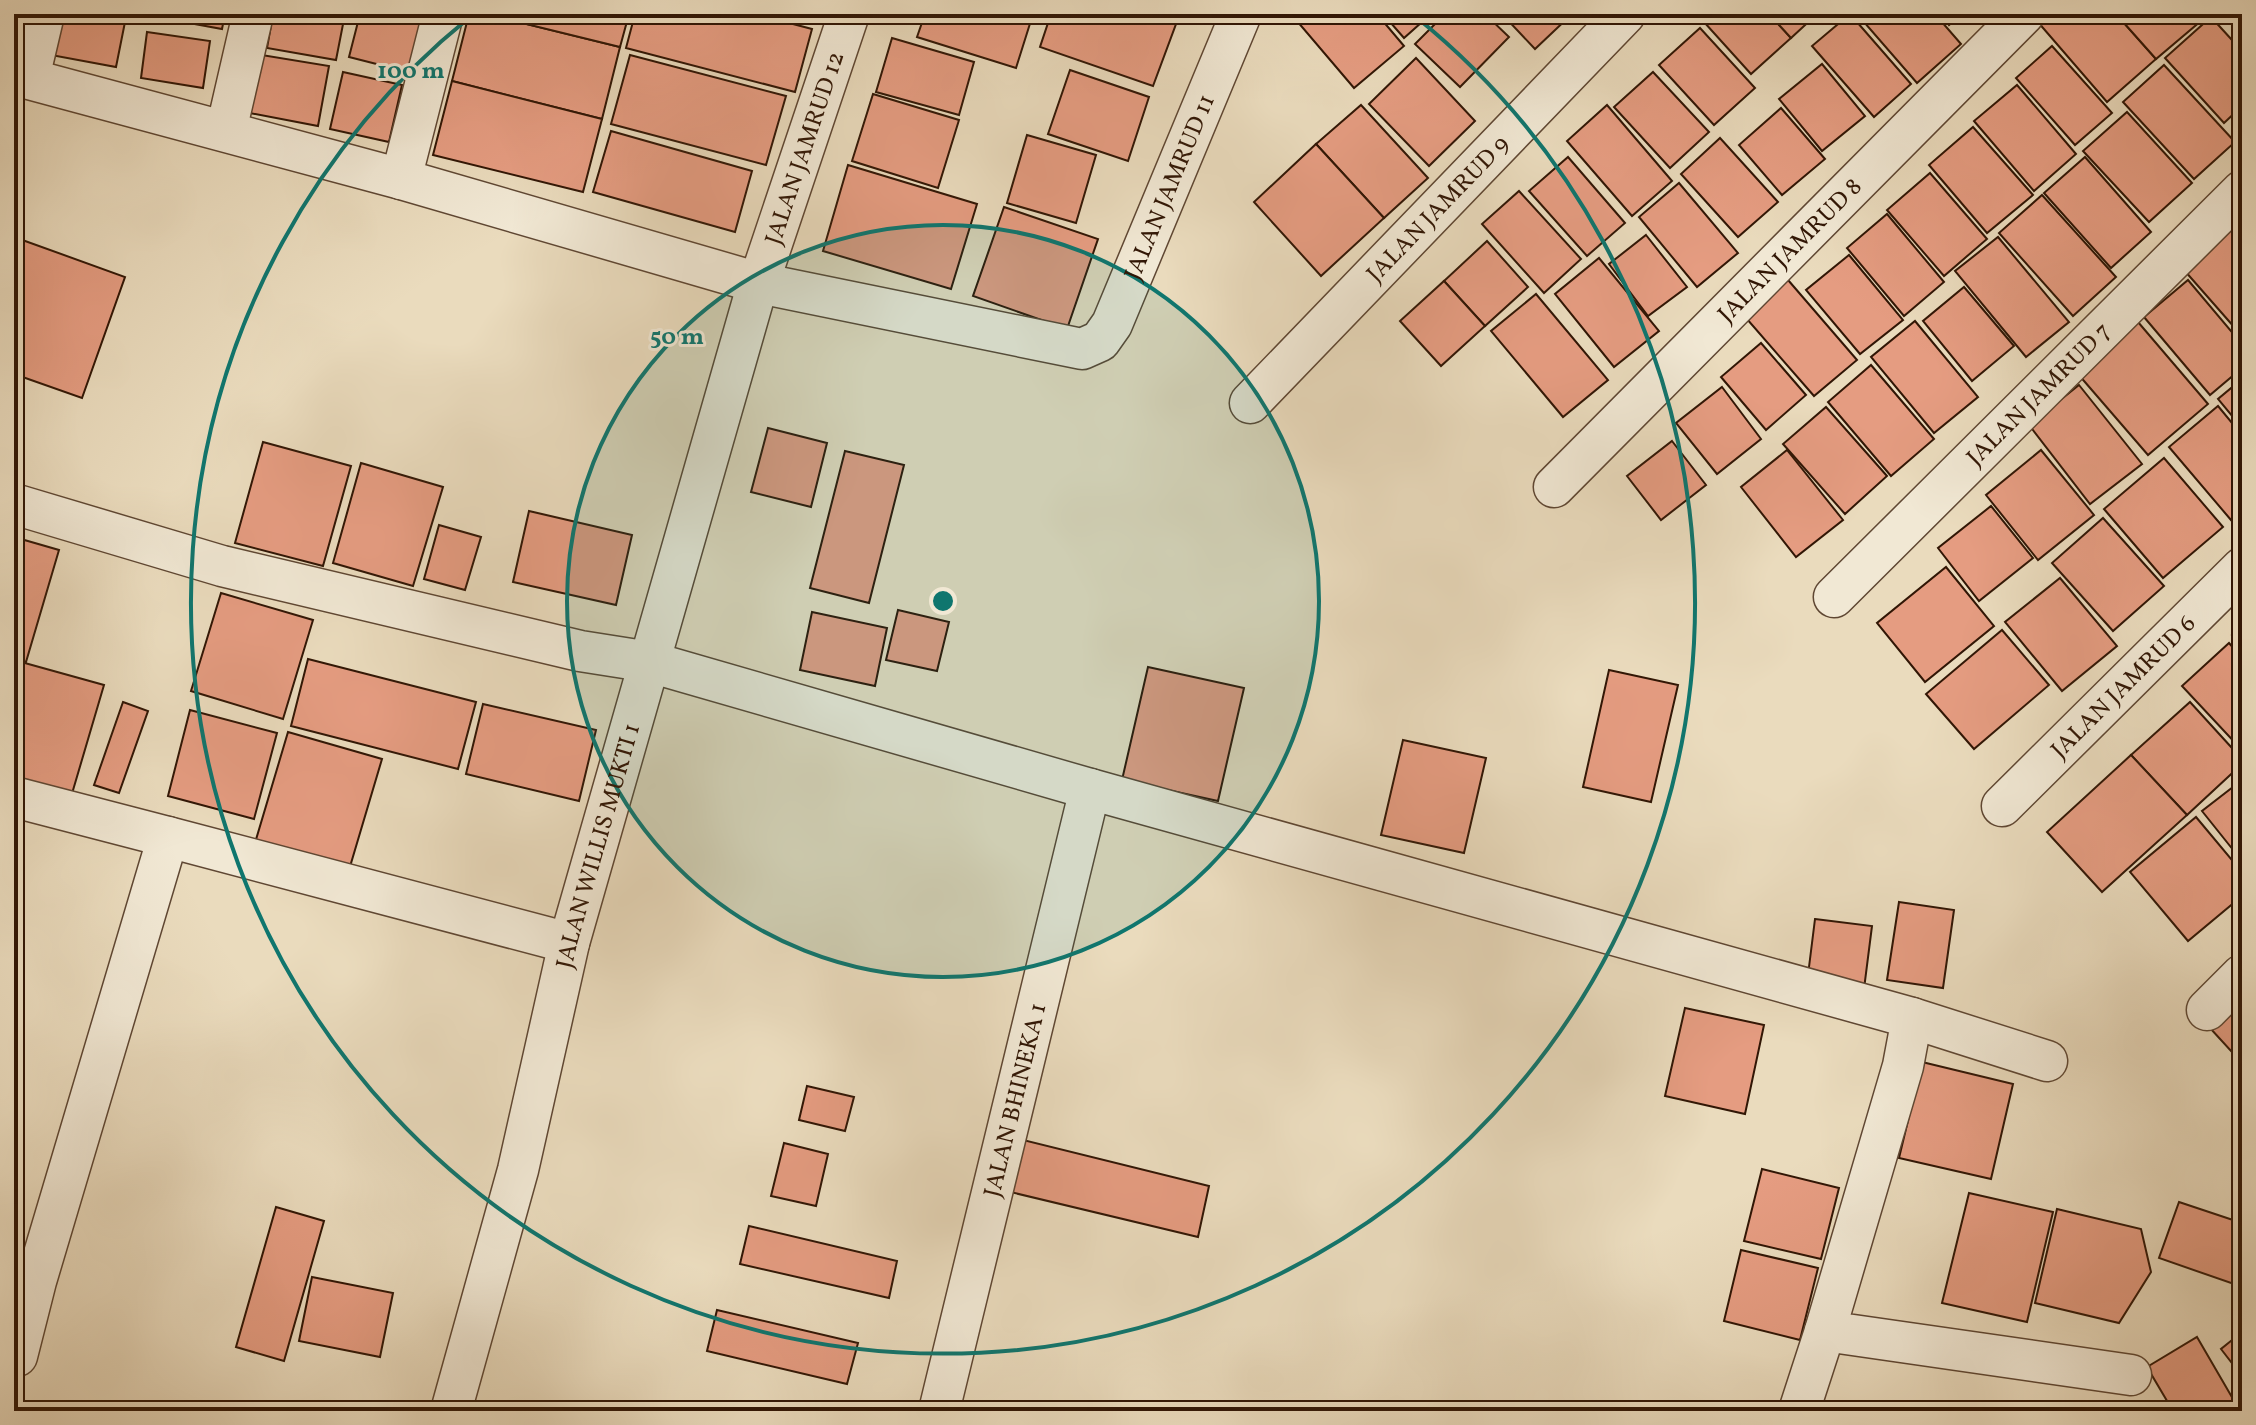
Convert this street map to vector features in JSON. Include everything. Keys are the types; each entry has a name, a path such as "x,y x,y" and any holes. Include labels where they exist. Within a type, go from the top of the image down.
{"street":[{"path":"44,14 21,76 401,179 756,290"},
{"path":"226,131 253,14"},
{"path":"401,179 443,14"},
{"name":"JALAN JAMRUD 12","path":"756,290 849,14"},
{"name":"JALAN JAMRUD 11","path":"756,290 1082,349 1100,341 1112,324 1241,14"},
{"name":"JALAN JAMRUD 9","path":"1250,403 1625,14"},
{"name":"JALAN JAMRUD 8","path":"1554,487 2024,14"},
{"name":"JALAN JAMRUD 7","path":"1834,597 2242,191"},
{"name":"JALAN WILLIS MUKTI 1","path":"451,1411 518,1170 569,943 756,290"},
{"path":"14,504 222,566 580,651 650,662 1090,789 1912,1018 2047,1061"},
{"name":"JALAN JAMRUD 6","path":"2002,806 2242,568"},
{"name":"JALAN BHINEKA 1","path":"939,1411 1090,789"},
{"path":"14,797 569,943"},
{"path":"17,1356 168,837"},
{"path":"2207,1010 2242,975"},
{"path":"1799,1411 1903,1066 1912,1018"},
{"path":"1825,1331 2131,1375"}],"building":[{"path":"14,14 27,14 18,48 14,47"},
{"path":"59,14 87,14 125,22 116,67 51,55"},
{"path":"156,14 225,14 222,29 156,17"},
{"path":"273,14 345,14 336,60 267,48"},
{"path":"360,14 423,14 408,72 349,57"},
{"path":"469,14 486,14 620,47 602,119 452,81"},
{"path":"486,14 629,14 620,47"},
{"path":"635,14 755,14 812,29 795,92 626,48"},
{"path":"925,14 1033,14 1016,68 917,37"},
{"path":"1051,14 1146,14 1176,24 1153,86 1040,47"},
{"path":"1291,14 1377,14 1404,46 1354,88"},
{"path":"1383,14 1431,14 1404,38"},
{"path":"1445,14 1485,14 1509,37 1460,87 1415,44"},
{"path":"1502,14 1572,14 1535,49"},
{"path":"1713,14 1769,14 1791,38 1751,74 1704,22"},
{"path":"1769,14 1817,14 1791,38"},
{"path":"1850,14 1911,84 1874,117 1812,46"},
{"path":"1857,14 1935,14 1961,44 1917,83"},
{"path":"1941,14 1962,14 1949,25"},
{"path":"2044,14 2116,14 2156,59 2107,102 2037,21"},
{"path":"2116,14 2208,14 2208,15 2156,59"},
{"path":"2211,17 2242,51 2242,106 2224,123 2165,58"},
{"path":"1700,28 1755,88 1714,125 1659,65"},
{"path":"147,32 210,41 203,88 141,78"},
{"path":"892,38 974,62 959,115 876,92"},
{"path":"2052,46 2112,113 2075,145 2016,78"},
{"path":"249,53 329,66 318,126 239,111"},
{"path":"630,55 786,96 766,165 611,124"},
{"path":"1416,58 1475,121 1429,166 1369,104"},
{"path":"1822,64 1865,116 1822,151 1779,99"},
{"path":"2164,65 2235,142 2194,179 2123,102"},
{"path":"1070,70 1149,97 1128,161 1048,134"},
{"path":"343,72 402,85 389,142 330,129"},
{"path":"1653,72 1709,132 1670,168 1614,107"},
{"path":"452,81 602,119 583,192 433,155"},
{"path":"2017,85 2076,154 2034,191 1974,121"},
{"path":"873,94 959,120 938,188 852,161"},
{"path":"1361,105 1428,178 1384,218 1316,144"},
{"path":"1607,105 1672,181 1632,216 1567,141"},
{"path":"1781,108 1825,159 1782,195 1739,145"},
{"path":"2127,112 2192,183 2149,222 2083,151"},
{"path":"1973,127 2033,195 1987,233 1929,165"},
{"path":"611,131 752,171 735,232 593,192"},
{"path":"1027,135 1096,155 1076,223 1007,203"},
{"path":"1720,138 1778,202 1738,237 1681,174"},
{"path":"1316,144 1384,218 1321,276 1254,202"},
{"path":"1568,157 1625,223 1587,256 1529,191"},
{"path":"2085,157 2151,232 2111,268 2044,193"},
{"path":"848,165 977,204 951,289 823,251"},
{"path":"1930,173 1987,239 1944,276 1887,210"},
{"path":"1679,183 1738,253 1697,287 1639,217"},
{"path":"1519,191 1581,259 1544,293 1482,224"},
{"path":"2042,195 2116,277 2073,316 1999,233"},
{"path":"1004,207 1098,239 1067,329 973,296"},
{"path":"1887,214 1944,282 1904,316 1847,248"},
{"path":"2230,216 2242,229 2242,336 2177,262"},
{"path":"1646,235 1687,287 1648,316 1609,264"},
{"path":"14,237 125,277 82,398 14,374"},
{"path":"1998,237 2069,322 2026,357 1955,271"},
{"path":"1487,241 1528,287 1485,326 1444,281"},
{"path":"1849,255 1903,320 1860,354 1806,290"},
{"path":"1599,258 1659,331 1614,367 1555,294"},
{"path":"1782,273 1857,360 1814,396 1740,311"},
{"path":"2188,280 2242,344 2242,368 2210,395 2144,317"},
{"path":"1444,281 1485,326 1441,366 1400,321"},
{"path":"1964,287 2014,346 1972,381 1923,321"},
{"path":"1536,294 1608,380 1563,417 1491,331"},
{"path":"1915,321 1978,397 1934,433 1871,357"},
{"path":"2138,322 2208,404 2148,455 2078,374"},
{"path":"1761,343 1806,395 1766,430 1721,377"},
{"path":"1871,365 1934,439 1891,476 1828,402"},
{"path":"2242,379 2242,428 2218,399"},
{"path":"2079,385 2142,464 2090,504 2029,425"},
{"path":"1722,387 1761,439 1717,474 1676,423"},
{"path":"2218,406 2242,435 2242,511 2231,520 2169,447"},
{"path":"1826,407 1887,476 1845,514 1783,444"},
{"path":"768,428 827,443 811,507 751,492"},
{"path":"1672,441 1706,485 1661,520 1627,476"},
{"path":"263,442 351,466 323,566 235,543"},
{"path":"1787,450 1843,520 1796,557 1741,487"},
{"path":"2041,450 2094,515 2038,560 1986,495"},
{"path":"845,451 904,465 869,603 810,588"},
{"path":"2164,458 2223,527 2163,578 2104,509"},
{"path":"361,463 443,487 413,586 333,563"},
{"path":"1991,506 2033,558 1979,601 1938,548"},
{"path":"529,511 632,535 616,605 513,582"},
{"path":"2103,518 2164,586 2113,631 2052,563"},
{"path":"439,525 481,537 465,590 424,579"},
{"path":"14,537 59,550 26,662 14,658"},
{"path":"1946,567 1994,626 1925,682 1877,623"},
{"path":"2060,578 2117,646 2062,691 2005,622"},
{"path":"221,593 313,620 283,719 191,691"},
{"path":"898,610 949,622 937,671 886,660"},
{"path":"812,612 887,628 875,686 800,670"},
{"path":"2242,625 2242,646 2232,635"},
{"path":"2002,630 2049,685 1974,749 1926,694"},
{"path":"2229,643 2242,658 2240,748 2182,686"},
{"path":"308,659 476,702 458,769 291,726"},
{"path":"14,660 104,685 71,797 14,780"},
{"path":"1148,667 1244,688 1218,801 1122,780"},
{"path":"1609,670 1678,685 1651,802 1583,787"},
{"path":"123,702 148,711 119,793 94,785"},
{"path":"2190,702 2242,759 2242,764 2187,815 2131,755"},
{"path":"483,704 596,730 579,801 466,774"},
{"path":"190,710 277,733 254,819 168,796"},
{"path":"288,732 382,759 349,870 255,843"},
{"path":"1403,740 1486,758 1464,853 1381,835"},
{"path":"2131,755 2187,815 2102,892 2047,832"},
{"path":"2242,780 2242,861 2202,811"},
{"path":"2196,817 2242,872 2242,896 2188,941 2130,872"},
{"path":"14,845 23,847 14,878"},
{"path":"1899,902 1954,910 1943,988 1887,980"},
{"path":"1815,919 1872,926 1864,989 1807,983"},
{"path":"2242,998 2242,1063 2210,1028"},
{"path":"1685,1008 1764,1025 1745,1114 1665,1096"},
{"path":"1922,1062 2013,1084 1991,1179 1899,1158"},
{"path":"807,1086 854,1097 845,1131 799,1120"},
{"path":"1015,1138 1209,1186 1198,1237 1002,1190"},
{"path":"784,1143 828,1154 816,1206 771,1196"},
{"path":"1762,1169 1839,1188 1821,1259 1744,1241"},
{"path":"1969,1193 2053,1212 2027,1322 1942,1303"},
{"path":"2179,1202 2242,1223 2242,1260 2234,1284 2159,1258"},
{"path":"276,1207 324,1221 284,1361 236,1347"},
{"path":"2057,1209 2141,1229 2151,1272 2119,1323 2035,1303"},
{"path":"749,1226 897,1261 889,1298 740,1264"},
{"path":"1741,1250 1818,1268 1800,1340 1724,1321"},
{"path":"312,1277 393,1293 380,1357 299,1341"},
{"path":"717,1310 858,1343 847,1384 707,1351"},
{"path":"2242,1332 2242,1376 2221,1349"},
{"path":"2197,1337 2240,1411 2173,1411 2147,1367"}]}
